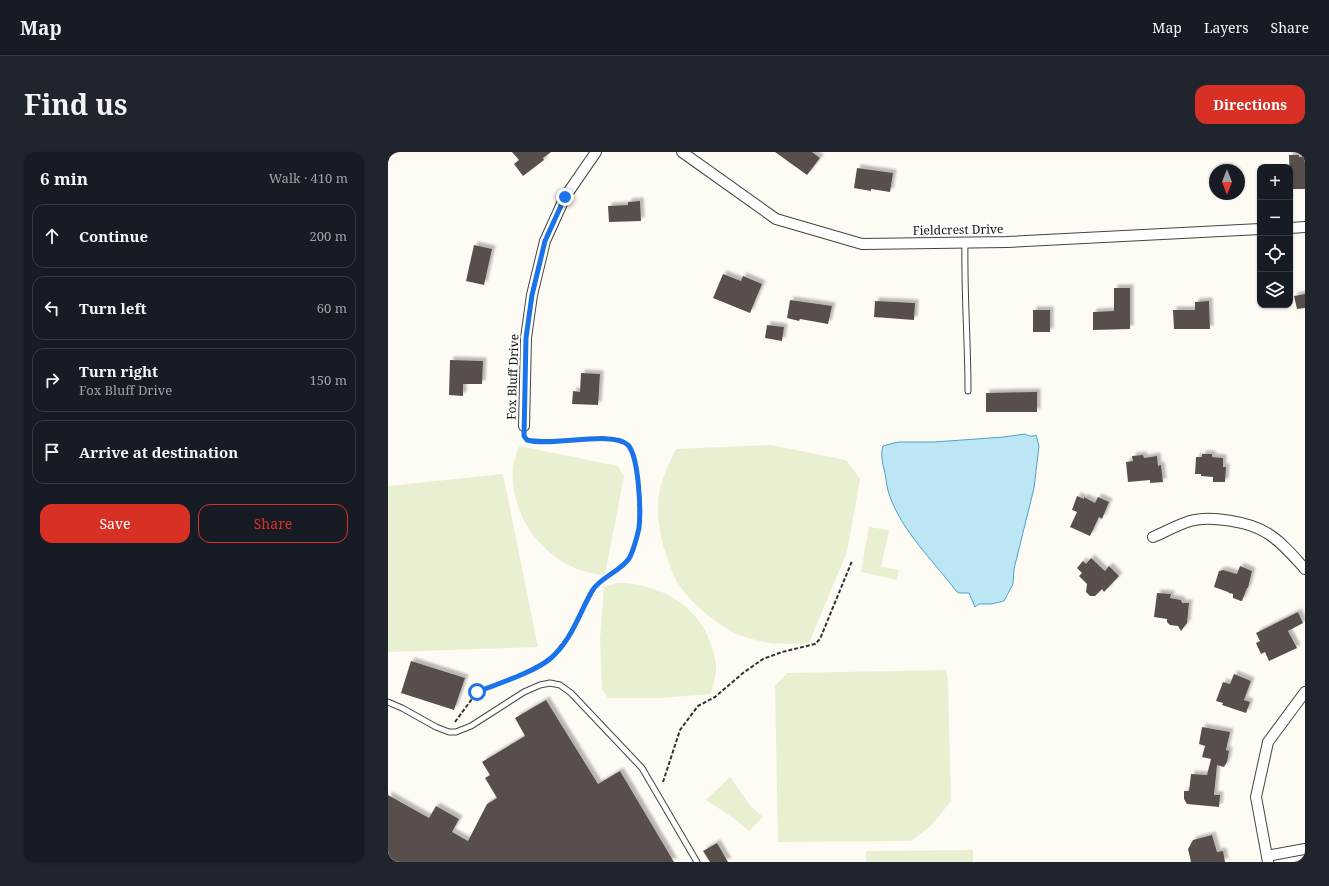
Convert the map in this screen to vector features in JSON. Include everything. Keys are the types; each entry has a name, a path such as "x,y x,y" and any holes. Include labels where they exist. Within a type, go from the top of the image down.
{"street":[{"name":"Fox Bluff Drive","path":"524,426 526,338 532,295 545,241 565,197 596,152"},
{"name":"Fieldcrest Drive","path":"682,152 776,219 862,244 1015,241 1257,229"},
{"path":"1293,228 1305,227"},
{"path":"1153,537 1191,521 1219,519 1246,524 1267,533 1289,552 1305,569"},
{"path":"1305,692 1268,742 1256,797 1268,859 1305,849"}],"lane":[{"path":"965,242 964,281 968,349 968,391"},
{"path":"388,702 436,727 449,732 456,732 471,726 524,692 550,683 560,685 571,694 642,768 697,862"}],"path":[{"path":"455,722 477,692 529,671 551,658 574,628 599,582 623,565 630,557 636,539 639,526 638,480 634,455 628,445 621,440 609,438 534,442 527,440 524,436 524,426"},
{"path":"663,782 680,730 698,706 715,697 743,673 763,659 782,652 815,644 820,639 852,561"}],"green space":[{"path":"771,445 846,460 860,479 847,552 809,643 769,643 736,634 727,629 708,616 684,592 670,567 663,545 659,523 658,503 664,475 676,449"},
{"path":"519,446 618,466 624,476 605,575 585,572 567,564 551,553 537,540 526,523 518,505 513,486 513,466"},
{"path":"503,474 538,647 388,652 388,486"},
{"path":"869,527 889,530 881,567 899,570 897,580 861,572"},
{"path":"616,583 633,584 657,590 670,596 692,613 708,636 713,649 716,668 711,694 661,698 608,698 602,689 600,639 604,587"},
{"path":"946,670 948,682 951,801 931,826 911,841 778,842 775,686 787,673"},
{"path":"730,777 750,805 763,817 749,831 735,819 706,800"},
{"path":"973,850 973,862 866,862 866,851"}],"water":[{"path":"1025,434 1030,436 1036,435 1039,446 1034,488 1014,569 1013,584 1004,601 991,604 979,604 975,607 969,593 959,593 956,591 902,521 889,494 882,460 883,446 898,442 934,442"}],"building":[{"path":"512,152 551,152 543,158 544,160 523,176 514,164 519,160"},
{"path":"775,152 812,152 820,158 807,175"},
{"path":"1289,155 1299,155 1299,157 1305,157 1305,189 1293,189 1293,164 1289,164"},
{"path":"857,168 893,173 890,192 854,188"},
{"path":"640,201 641,221 609,222 608,206 628,205 628,202"},
{"path":"474,245 492,249 484,285 466,281"},
{"path":"723,274 741,281 743,276 762,284 750,313 713,298"},
{"path":"1114,288 1130,288 1130,329 1093,330 1093,312 1114,311"},
{"path":"1305,294 1305,308 1297,309 1294,296"},
{"path":"790,300 832,306 828,324 800,319 799,321 787,318"},
{"path":"875,301 915,303 914,320 874,317"},
{"path":"1209,301 1210,329 1174,329 1173,310 1195,310 1195,302"},
{"path":"1033,310 1050,310 1050,332 1033,332"},
{"path":"767,325 784,327 782,341 765,338"},
{"path":"450,360 483,361 482,384 463,384 463,396 449,395"},
{"path":"581,373 600,374 598,405 572,404 573,391 580,392"},
{"path":"1037,392 1037,412 986,412 986,393"},
{"path":"1202,454 1212,454 1212,457 1223,458 1223,467 1226,467 1225,482 1213,482 1213,477 1195,474 1196,457 1202,457"},
{"path":"1143,455 1144,458 1157,456 1158,466 1161,465 1163,482 1150,483 1150,480 1128,482 1126,462 1133,461 1132,456"},
{"path":"1077,496 1084,499 1084,497 1095,503 1098,497 1109,502 1102,519 1099,517 1090,536 1070,527 1077,512 1072,510"},
{"path":"1091,558 1105,571 1109,566 1119,576 1104,592 1102,589 1095,596 1090,596 1086,592 1087,584 1079,576 1082,573 1077,568 1083,561 1086,564"},
{"path":"1240,566 1252,571 1248,588 1242,601 1233,598 1233,594 1214,587 1219,571 1223,570 1237,574"},
{"path":"1157,593 1171,594 1170,598 1181,600 1182,603 1189,603 1187,623 1181,631 1178,626 1170,625 1167,622 1167,619 1154,617"},
{"path":"1298,612 1303,623 1288,631 1297,648 1269,661 1265,652 1261,654 1256,643 1260,641 1256,633"},
{"path":"411,661 465,678 454,710 401,693"},
{"path":"1234,674 1251,681 1244,700 1250,702 1246,713 1222,705 1223,703 1216,701 1223,682 1230,684"},
{"path":"546,700 598,784 620,771 674,862 388,862 388,795 429,818 436,806 459,819 452,832 468,841 487,804 497,798 485,778 490,775 482,762 525,736 515,718"},
{"path":"1202,727 1230,732 1226,750 1229,751 1227,762 1224,767 1217,765 1214,795 1220,795 1219,807 1187,804 1184,799 1184,791 1189,791 1191,774 1207,775 1211,759 1202,757 1205,746 1199,744"},
{"path":"1212,835 1217,852 1223,851 1225,862 1191,862 1188,849 1193,840"},
{"path":"717,843 728,862 710,862 703,851"}],"route":[{"path":"477,692 529,671 551,658 574,628 593,590 599,582 623,565 630,557 639,526 638,480 634,455 628,445 621,440 609,438 534,442 527,440 524,436 526,338 532,295 545,241 565,197"}]}
